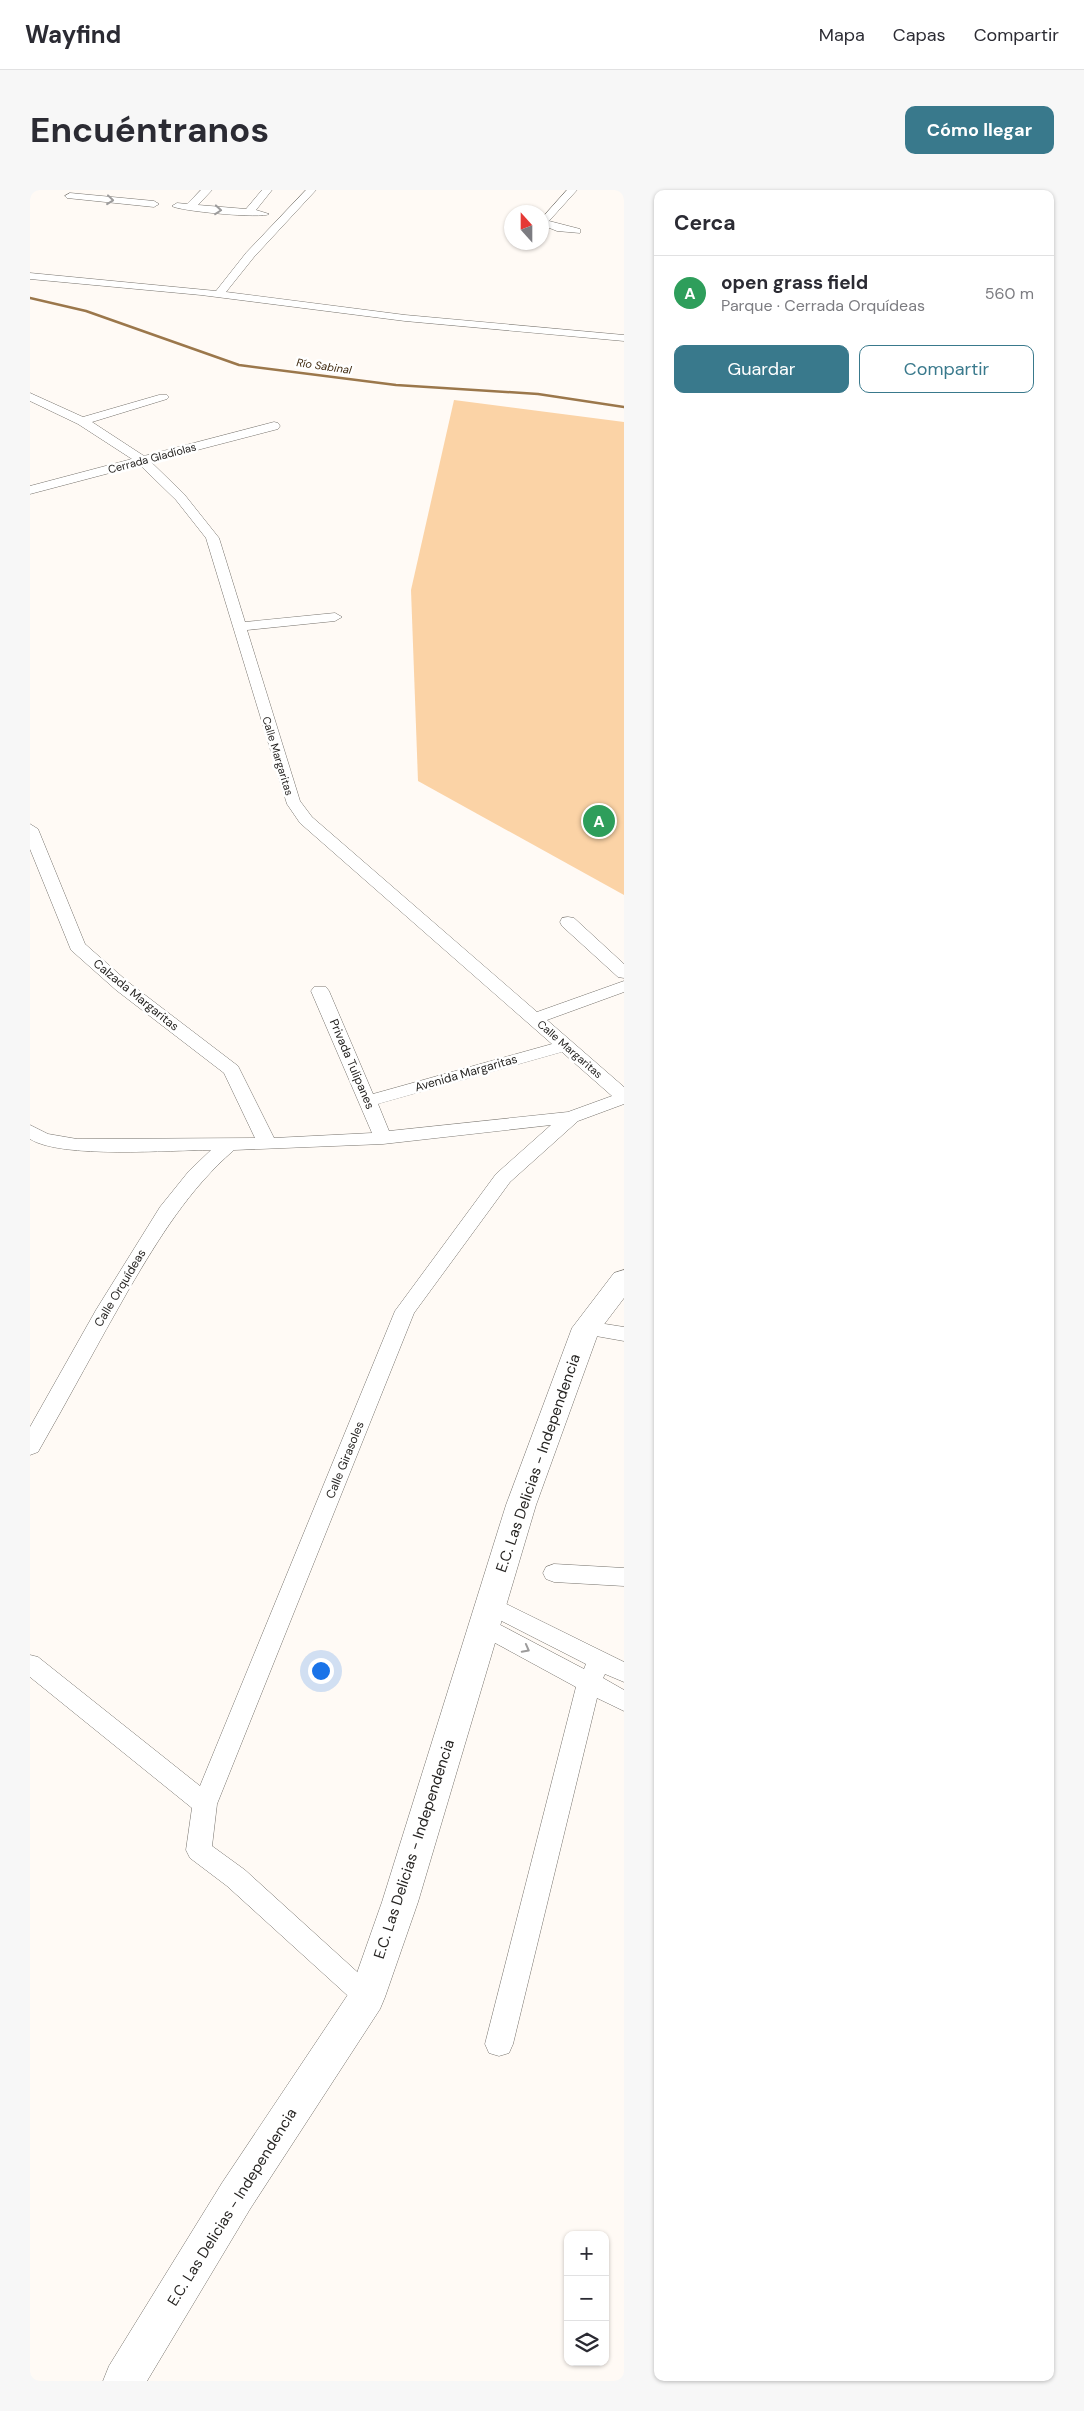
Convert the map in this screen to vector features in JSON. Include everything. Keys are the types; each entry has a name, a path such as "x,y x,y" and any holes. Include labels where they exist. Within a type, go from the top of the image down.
{"street":[{"path":"138,202 150,190"},
{"path":"189,208 207,190"},
{"path":"248,213 267,190"},
{"path":"220,294 250,255 311,190"},
{"path":"572,190 542,222 557,228 576,231"},
{"path":"70,196 86,194 154,204"},
{"path":"176,206 264,214"},
{"path":"30,276 220,294 405,318 624,338"},
{"name":"Calle Margaritas","path":"30,397 82,420 143,461 180,497 212,538 292,801 301,813 624,1097"},
{"path":"82,420 163,397"},
{"name":"Cerrada Gladiolas","path":"30,490 274,426"},
{"path":"239,626 336,617"},
{"name":"Calzada Margaritas","path":"30,829 77,946 122,986 232,1070 267,1143"},
{"path":"568,922 624,973"},
{"path":"534,1018 624,986"},
{"name":"Privada Tulipanes","path":"320,991 383,1138"},
{"name":"Avenida Margaritas","path":"367,1100 565,1046"},
{"path":"30,1130 42,1139 77,1145 230,1144 383,1138 572,1116 624,1097"},
{"name":"Calle Girasoles","path":"367,1997 236,1878 199,1850 205,1804 406,1311 503,1178 572,1116"},
{"name":"Calle Orquídeas","path":"31,1442 143,1248 182,1190 218,1153 230,1144"},
{"name":"E.C. Las Delicias - Independencia","path":"124,2381 236,2196 367,1997 400,1902 521,1504 586,1328 624,1279"},
{"path":"586,1328 624,1334"},
{"path":"554,1573 624,1577"},
{"path":"486,1616 594,1671 624,1701"},
{"path":"30,1664 205,1804"},
{"path":"594,1671 624,1673"},
{"path":"500,2044 594,1671"}],"shaded area":[{"path":"454,400 624,422 624,895 418,781 411,590"}],"waterway":[{"name":"Río Sabinal","path":"30,298 86,311 239,365 396,385 538,394 624,407"}],"place":[{"name":"open grass field","path":"599,821"}]}
